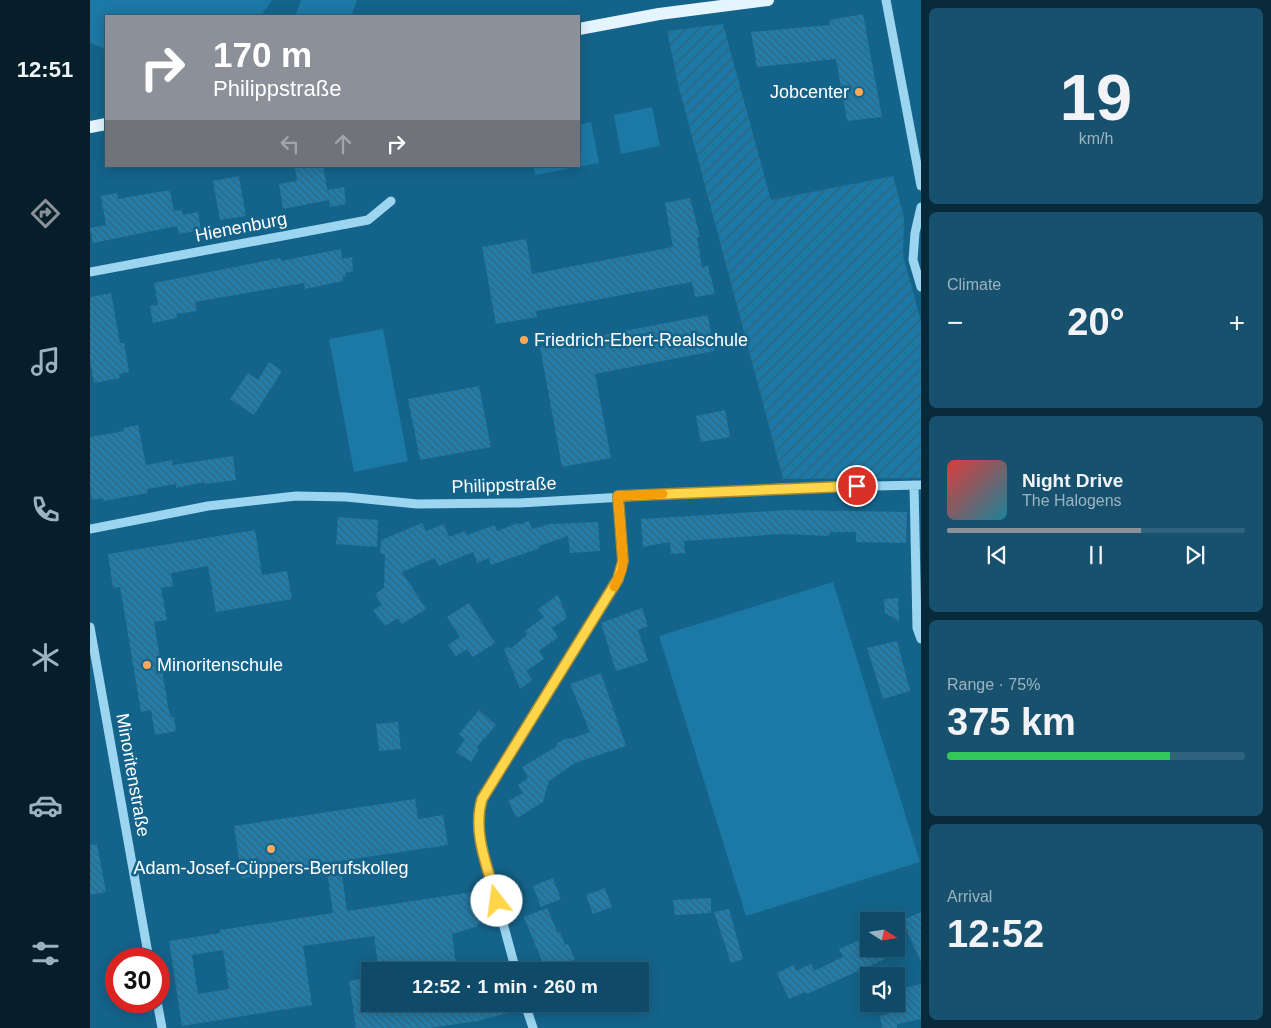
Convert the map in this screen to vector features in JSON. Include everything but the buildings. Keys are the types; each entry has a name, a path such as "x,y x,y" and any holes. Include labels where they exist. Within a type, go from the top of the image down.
{"main road":[{"path":"580,29 659,14 768,0"},
{"path":"90,127 105,124"}],"street":[{"path":"886,0 921,186"},
{"name":"Hienenburg","path":"90,272 368,220 391,201"},
{"path":"921,208 915,233 913,260 921,287"},
{"path":"918,485 917,628 921,639"},
{"name":"Philippstraße","path":"90,529 208,506 296,496 346,497 417,504 519,502 782,488 918,485"},
{"path":"514,962 478,831 478,814 482,799 618,579 623,561 618,496"},
{"name":"Minoritenstraße","path":"90,627 148,948"},
{"path":"528,1012 533,1028"},
{"path":"159,1013 162,1028"}],"shaded area":[{"path":"90,0 272,0 262,15 105,15 105,49 90,43"},
{"path":"301,0 357,0 351,15 295,15"},
{"path":"723,24 771,200 893,176 904,218 903,256 921,321 921,478 783,479 678,84 667,31"},
{"path":"652,107 660,146 621,154 614,115"},
{"path":"591,122 599,163 580,167 580,125"},
{"path":"533,167 578,167 535,175"},
{"path":"383,329 408,461 354,472 329,339"},
{"path":"833,582 920,862 746,916 659,636"}],"slow traffic":[{"path":"614,587 622,570 623,561 618,496 663,494"}],"place":[{"name":"Jobcenter","path":"859,92"},
{"name":"Friedrich-Ebert-Realschule","path":"524,340"},
{"name":"Minoritenschule","path":"147,665"},
{"name":"Adam-Josef-Cüppers-Berufskolleg","path":"271,849"}],"route":[{"path":"497,901 478,831 478,814 482,799 618,579 623,561 618,496 857,486"}]}
